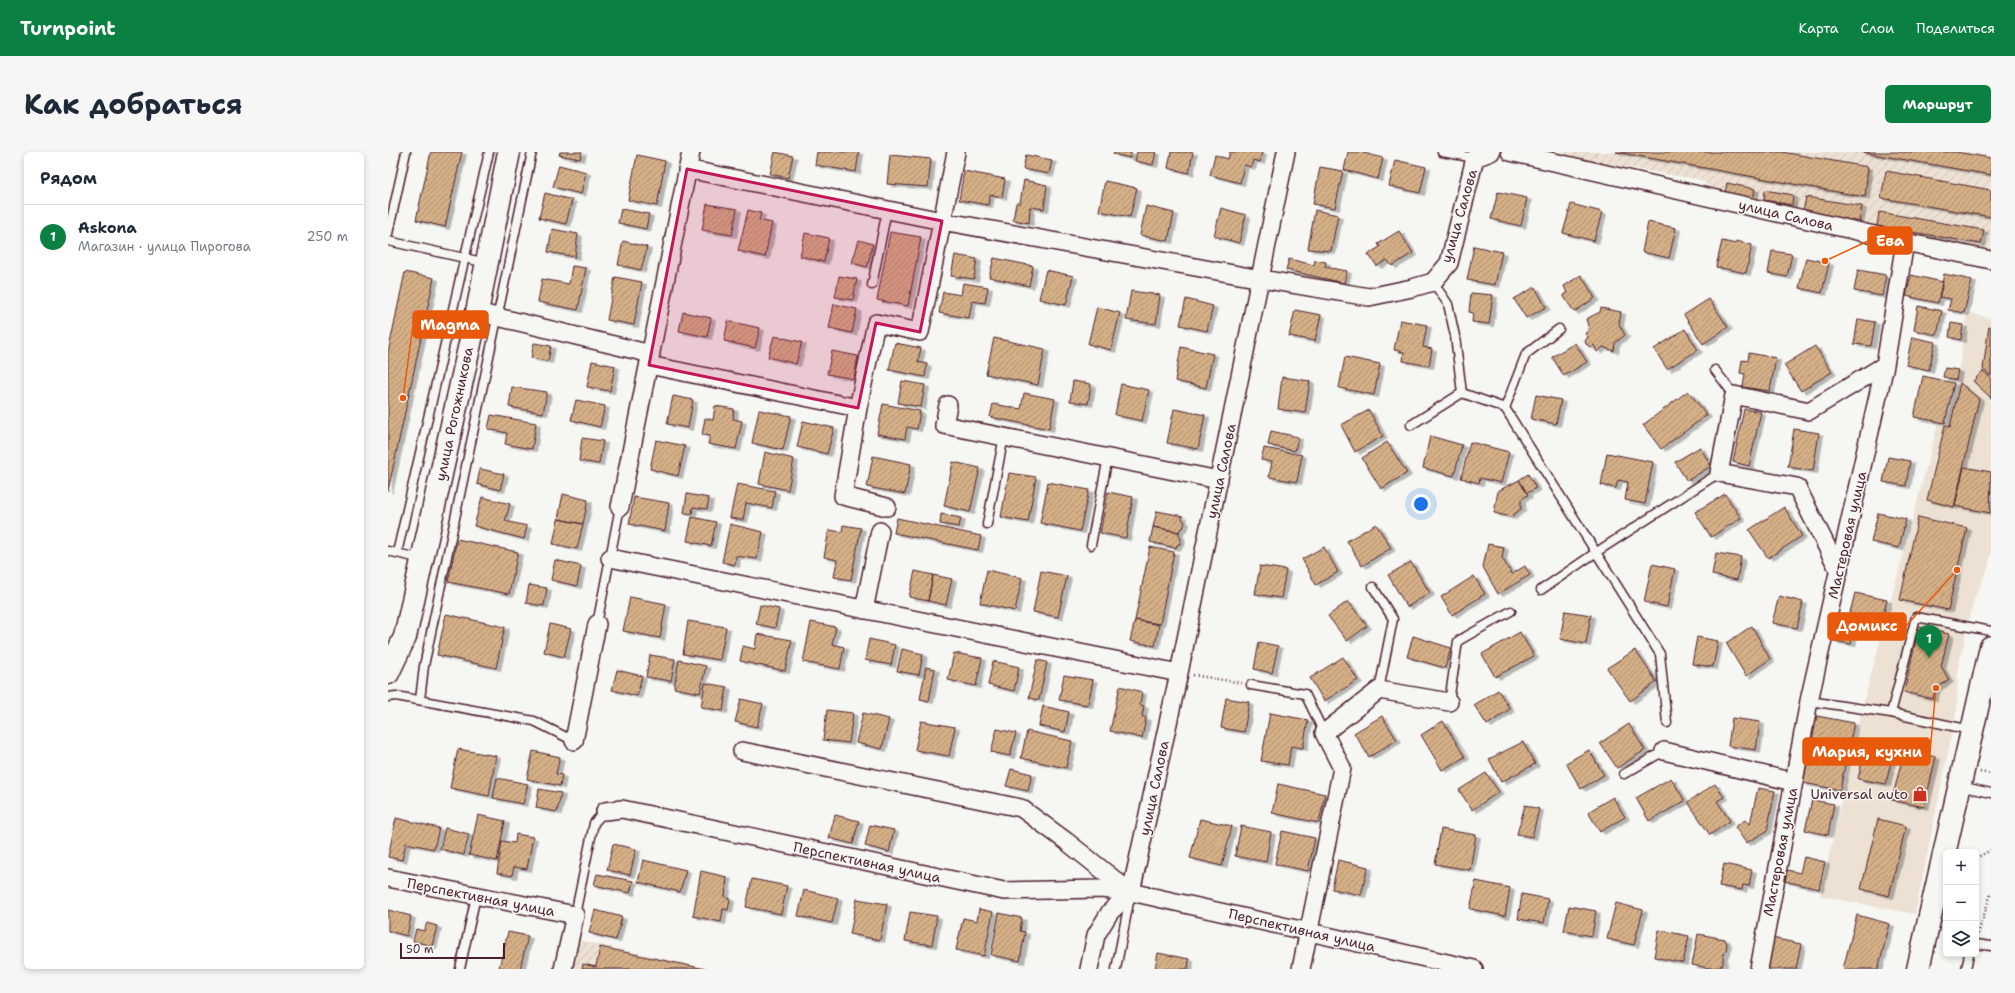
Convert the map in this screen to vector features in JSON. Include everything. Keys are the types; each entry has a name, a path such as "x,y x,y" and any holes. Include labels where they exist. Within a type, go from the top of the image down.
{"street":[{"name":"улица Рогожникова","path":"390,667 406,637 477,312 509,152"},
{"path":"620,507 691,152"},
{"path":"886,508 843,496 858,408 876,323 920,332 956,152"},
{"name":"улица Салова","path":"1131,892 1179,673 1286,152"},
{"name":"улица Салова","path":"1510,152 1905,242 1991,260"},
{"name":"улица Салова","path":"1433,282 1448,263 1483,155"},
{"path":"687,169 942,221 1261,279 1369,297 1433,282"},
{"name":"Мастеровая улица","path":"1759,969 1809,701 1885,365 1905,242"},
{"path":"477,312 499,316 650,359 858,408"},
{"path":"1839,571 1796,487 1719,472 1734,395 1809,411 1885,365"},
{"path":"948,404 944,425 1219,480"},
{"path":"864,610 880,531"},
{"path":"610,558 1179,673"},
{"path":"574,741 597,624"},
{"path":"1918,969 1991,647"},
{"path":"1301,969 1342,768 1324,732 1379,690 1449,702"},
{"name":"Перспективная улица","path":"742,751 1021,808 1131,892"},
{"path":"1664,751 1794,782"},
{"name":"Перспективная улица","path":"605,810 622,809 1004,891 1100,889 1131,892 1474,969"},
{"name":"Перспективная улица","path":"388,878 575,915"},
{"path":"1089,969 1096,935 1110,912 1131,892"},
{"path":"564,969 575,915"}],"lane":[{"path":"388,234 391,201 406,152"},
{"path":"397,553 489,152"},
{"path":"420,700 424,666 499,316 532,152"},
{"path":"1442,152 1483,155"},
{"path":"872,285 887,210"},
{"path":"388,241 487,263"},
{"path":"1433,282 1448,304 1455,336 1462,393"},
{"path":"1504,408 1526,354 1559,330"},
{"path":"1715,370 1734,395"},
{"path":"1462,393 1504,408 1660,654 1667,723"},
{"path":"1411,426 1462,393"},
{"path":"987,524 1004,436"},
{"path":"1091,545 1108,457"},
{"path":"1541,590 1719,472"},
{"path":"597,624 620,507"},
{"path":"388,551 422,559"},
{"path":"1373,587 1393,619 1379,690"},
{"path":"1449,702 1458,641 1512,611"},
{"path":"1891,713 1916,617 1991,631"},
{"path":"1251,685 1305,694 1324,732"},
{"path":"388,697 396,696 534,721 574,741"},
{"path":"1809,701 1891,713 1972,730"},
{"path":"1624,774 1664,751"},
{"path":"1959,786 1991,793"},
{"path":"575,915 594,823 605,810"},
{"path":"1116,969 1131,892"},
{"path":"460,969 476,896"},
{"path":"1979,944 1991,946"},
{"path":"1966,969 1968,957"}],"path":[{"path":"1179,673 1251,685"},
{"path":"1979,856 1991,850"},
{"path":"1979,930 1991,893"}],"highlighted area":[{"path":"687,169 942,221 920,332 876,323 858,408 649,365"}],"shaded area":[{"path":"1537,152 1969,152 1991,156 1991,252 1716,192 1701,180"},
{"path":"1967,313 1991,318 1991,552 1988,568 1974,599 1958,668 1957,708 1915,914 1820,896 1864,701 1938,424 1948,424 1957,383"},
{"path":"578,940 709,969 572,969"}],"building":[{"path":"431,152 462,152 445,227 416,220"},
{"path":"560,152 582,152 580,159 559,155"},
{"path":"775,152 793,156 788,178 770,174"},
{"path":"817,152 859,152 856,172 815,165"},
{"path":"1114,152 1131,152 1130,158 1113,154"},
{"path":"1137,152 1156,152 1153,165 1135,161"},
{"path":"1171,152 1193,152 1189,173 1168,168"},
{"path":"1230,152 1262,152 1260,162 1253,160 1251,167 1244,165 1240,183 1210,175 1215,155 1228,159"},
{"path":"1348,152 1360,152 1383,158 1378,179 1344,170"},
{"path":"1616,152 1782,152 1868,167 1865,197"},
{"path":"1861,152 1956,152 1991,158 1991,175"},
{"path":"637,155 665,161 657,206 628,200"},
{"path":"890,155 931,159 928,187 887,184"},
{"path":"1026,155 1052,160 1049,174 1023,169"},
{"path":"1395,160 1426,167 1420,193 1389,186"},
{"path":"559,165 586,172 581,194 553,187"},
{"path":"1320,167 1343,171 1335,208 1313,204"},
{"path":"964,171 1005,179 1002,197 990,195 988,205 959,200"},
{"path":"1886,171 1991,190 1991,217 1881,198"},
{"path":"1024,180 1047,185 1044,209 1030,207 1029,223 1013,220 1016,203 1020,203"},
{"path":"1105,181 1137,188 1130,217 1099,211"},
{"path":"1727,183 1755,189 1753,199 1725,193"},
{"path":"1765,190 1793,195 1792,205 1764,200"},
{"path":"1498,192 1527,198 1521,226 1491,219"},
{"path":"545,193 572,200 566,224 539,218"},
{"path":"1806,197 1862,206 1859,222 1803,212"},
{"path":"707,204 737,209 732,235 702,230"},
{"path":"1571,204 1602,212 1594,241 1563,233"},
{"path":"1146,206 1174,213 1168,241 1140,235"},
{"path":"1221,208 1246,215 1239,243 1214,236"},
{"path":"621,209 649,214 646,229 618,223"},
{"path":"748,210 761,213 759,220 772,223 765,257 738,251"},
{"path":"1315,210 1338,215 1331,251 1308,249"},
{"path":"1879,212 1984,230 1981,244 1877,226"},
{"path":"1648,222 1676,228 1669,258 1642,252"},
{"path":"552,229 578,234 575,257 548,252"},
{"path":"1399,231 1413,253 1392,266 1387,260 1377,266 1368,254 1380,247 1378,244"},
{"path":"890,232 921,237 908,306 877,300"},
{"path":"805,233 829,238 824,262 800,256"},
{"path":"859,240 873,244 867,267 852,263"},
{"path":"623,241 647,247 641,270 618,265"},
{"path":"1722,241 1736,244 1736,241 1752,245 1746,273 1716,267"},
{"path":"1474,246 1502,252 1495,285 1467,280"},
{"path":"1772,251 1792,254 1787,277 1768,273"},
{"path":"955,255 977,259 974,279 951,276"},
{"path":"994,258 1033,266 1029,286 989,277"},
{"path":"1806,258 1829,263 1822,293 1799,288"},
{"path":"1289,259 1314,265 1315,260 1326,262 1325,267 1347,271 1344,283 1286,270"},
{"path":"572,266 586,268 578,310 538,302 542,279 569,284"},
{"path":"1046,270 1073,276 1066,305 1039,299"},
{"path":"1858,270 1886,275 1882,296 1854,291"},
{"path":"405,272 434,278 388,491 388,353"},
{"path":"1944,274 1972,280 1964,313 1948,310 1951,299 1939,297"},
{"path":"1581,275 1595,298 1574,312 1563,295 1567,293 1564,286"},
{"path":"1911,275 1943,282 1938,303 1906,296"},
{"path":"839,276 857,279 853,300 835,297"},
{"path":"615,277 642,282 634,325 607,320"},
{"path":"963,283 988,287 985,303 972,301 969,318 939,313 943,292 961,295"},
{"path":"1535,287 1546,307 1526,318 1514,299"},
{"path":"1131,291 1160,295 1156,324 1126,320"},
{"path":"1471,293 1493,295 1489,324 1472,322 1473,313 1469,312"},
{"path":"1186,299 1213,306 1207,331 1180,325"},
{"path":"1709,299 1728,327 1703,344 1684,315"},
{"path":"834,304 857,309 852,333 829,328"},
{"path":"1918,306 1942,311 1937,335 1914,330"},
{"path":"1097,307 1120,313 1111,350 1088,344"},
{"path":"1601,308 1621,312 1619,324 1625,335 1615,343 1614,351 1603,347 1597,352 1594,345 1590,347 1585,341 1588,337 1585,334 1589,329 1586,319 1600,312"},
{"path":"1295,310 1321,315 1315,341 1289,336"},
{"path":"683,312 711,318 707,337 679,331"},
{"path":"1858,319 1875,322 1871,346 1854,344"},
{"path":"1400,320 1427,325 1423,347 1432,349 1429,366 1403,361 1404,352 1394,350"},
{"path":"728,321 760,328 755,348 724,341"},
{"path":"1951,323 1963,325 1961,340 1949,337"},
{"path":"1989,326 1991,327 1991,376 1983,369"},
{"path":"1685,329 1698,350 1667,369 1654,349"},
{"path":"774,336 802,342 796,364 768,357"},
{"path":"1912,337 1935,342 1929,370 1906,365"},
{"path":"994,338 1045,349 1038,385 986,374"},
{"path":"534,343 551,346 548,361 531,358"},
{"path":"895,343 921,348 918,362 927,364 925,377 889,370"},
{"path":"1575,343 1587,362 1564,376 1552,357"},
{"path":"1815,346 1832,372 1801,391 1784,365"},
{"path":"1181,347 1213,354 1206,388 1175,381"},
{"path":"832,351 858,356 854,379 827,374"},
{"path":"1749,353 1776,358 1770,391 1743,387 1745,374 1740,373 1742,360 1748,361"},
{"path":"1345,357 1380,364 1374,395 1339,388"},
{"path":"592,361 615,366 610,391 587,387"},
{"path":"1945,368 1958,370 1956,380 1943,377"},
{"path":"1983,371 1991,378 1991,398 1973,381"},
{"path":"1923,376 1954,383 1945,423 1914,417"},
{"path":"1282,377 1310,381 1305,413 1278,409"},
{"path":"902,381 925,385 921,407 898,403"},
{"path":"1073,381 1091,384 1088,404 1070,401"},
{"path":"1960,383 1979,399 1954,507 1927,500 1945,425 1950,427"},
{"path":"1121,384 1149,390 1142,421 1115,415"},
{"path":"512,387 547,392 543,413 509,407"},
{"path":"1688,391 1707,415 1661,449 1643,425"},
{"path":"1024,393 1055,399 1049,429 990,417 993,404 1021,409"},
{"path":"1536,395 1561,400 1556,424 1531,419"},
{"path":"673,396 693,400 688,428 667,424"},
{"path":"576,400 605,406 600,427 571,420"},
{"path":"883,404 920,411 917,429 907,427 905,439 877,434"},
{"path":"715,406 734,409 733,419 742,421 736,449 708,444 710,436 702,435 705,418 713,420"},
{"path":"1174,409 1205,415 1198,449 1167,443"},
{"path":"1744,409 1761,412 1749,466 1733,462"},
{"path":"759,410 791,416 783,450 752,443"},
{"path":"1369,410 1383,436 1355,452 1341,425"},
{"path":"491,415 536,423 532,449 505,444 507,433 488,429"},
{"path":"803,421 834,428 827,454 797,447"},
{"path":"1794,429 1819,433 1813,471 1788,467"},
{"path":"1271,431 1298,437 1295,451 1268,445"},
{"path":"1430,436 1462,445 1454,476 1423,468"},
{"path":"582,438 603,441 599,464 579,461"},
{"path":"656,440 685,446 678,476 650,469"},
{"path":"1387,442 1407,473 1381,489 1362,458"},
{"path":"1470,442 1509,452 1501,483 1480,478 1479,483 1461,478"},
{"path":"1700,447 1711,466 1687,481 1675,462"},
{"path":"1264,448 1302,455 1297,482 1269,477 1272,462 1261,460"},
{"path":"765,452 794,459 788,490 759,484"},
{"path":"1607,453 1653,462 1645,504 1625,500 1628,482 1618,480 1616,488 1601,485"},
{"path":"873,456 911,464 905,494 867,487"},
{"path":"1888,457 1910,461 1906,486 1883,482"},
{"path":"953,462 980,468 970,512 944,506"},
{"path":"1964,467 1991,472 1990,513 1955,506"},
{"path":"480,469 504,474 500,490 477,484"},
{"path":"1009,473 1036,477 1028,522 1001,517"},
{"path":"1528,474 1536,488 1527,493 1519,480"},
{"path":"1519,480 1528,495 1521,499 1521,509 1511,517 1494,513 1498,491"},
{"path":"1048,482 1089,490 1080,531 1040,523"},
{"path":"737,484 775,491 772,508 746,503 743,520 730,518"},
{"path":"1108,492 1133,497 1126,538 1100,533"},
{"path":"563,494 588,500 583,524 558,519"},
{"path":"687,494 709,498 707,509 693,507 692,514 684,513"},
{"path":"1725,494 1741,518 1711,537 1695,512"},
{"path":"482,497 510,504 505,521 527,526 524,539 474,526"},
{"path":"634,497 669,503 665,531 629,524"},
{"path":"1784,507 1802,536 1768,558 1749,530"},
{"path":"1157,511 1183,516 1182,519 1185,522 1183,528 1180,529 1179,532 1153,527"},
{"path":"1878,513 1906,519 1899,548 1871,542"},
{"path":"941,514 961,518 959,527 940,524"},
{"path":"692,517 716,522 711,546 687,541"},
{"path":"1918,517 1967,528 1948,610 1900,600"},
{"path":"897,518 981,536 978,550 894,533"},
{"path":"558,519 583,524 577,549 553,544"},
{"path":"730,524 763,532 757,559 736,556 735,565 722,562"},
{"path":"1376,524 1391,548 1362,566 1347,541"},
{"path":"843,525 861,528 851,580 834,577 837,560 824,557 829,530 842,532"},
{"path":"1153,527 1179,532 1181,538 1180,544 1177,545 1176,548 1150,542"},
{"path":"457,539 518,552 509,594 448,582"},
{"path":"1488,544 1504,547 1502,558 1512,574 1525,566 1530,575 1498,594 1483,567"},
{"path":"1150,547 1174,552 1160,624 1135,620"},
{"path":"1324,547 1338,572 1316,585 1302,559"},
{"path":"1716,553 1741,557 1737,580 1712,575"},
{"path":"555,560 581,566 577,586 551,580"},
{"path":"1411,562 1430,593 1407,607 1388,575"},
{"path":"1652,564 1675,569 1667,607 1644,602"},
{"path":"1260,566 1286,570 1281,598 1255,594"},
{"path":"987,570 1022,578 1015,611 980,603"},
{"path":"915,571 933,575 928,601 909,597"},
{"path":"1041,571 1067,576 1058,617 1033,612"},
{"path":"933,575 952,579 946,605 928,601"},
{"path":"1474,576 1485,594 1452,615 1441,597"},
{"path":"529,585 547,588 544,606 526,603"},
{"path":"1855,593 1887,600 1880,628 1848,620"},
{"path":"1779,596 1803,602 1797,628 1772,623"},
{"path":"630,597 666,604 660,638 623,631"},
{"path":"1348,601 1367,626 1347,641 1328,616"},
{"path":"760,605 779,609 775,628 756,624"},
{"path":"1565,611 1591,615 1586,644 1560,639"},
{"path":"446,614 505,627 496,668 437,655"},
{"path":"1135,620 1159,625 1155,646 1130,641"},
{"path":"688,621 726,627 720,660 683,654"},
{"path":"811,622 836,627 832,644 844,647 840,669 803,662"},
{"path":"550,624 571,629 564,657 544,652"},
{"path":"1837,624 1854,627 1851,644 1834,641"},
{"path":"1752,626 1770,659 1746,676 1726,643"},
{"path":"1919,627 1949,634 1941,666 1949,680 1936,688 1933,699 1904,692"},
{"path":"1520,632 1534,656 1495,677 1482,654"},
{"path":"757,634 792,640 785,671 740,661 743,646 755,649"},
{"path":"1413,636 1451,648 1445,668 1407,657"},
{"path":"1697,637 1718,641 1713,667 1692,664"},
{"path":"869,639 895,645 891,665 865,660"},
{"path":"1259,642 1278,646 1272,673 1254,669"},
{"path":"902,649 923,654 919,675 897,671"},
{"path":"1635,650 1657,682 1630,701 1607,668"},
{"path":"954,653 982,658 976,686 948,680"},
{"path":"650,655 675,659 671,681 646,677"},
{"path":"1343,657 1358,680 1324,701 1310,678"},
{"path":"679,660 706,666 700,693 674,688"},
{"path":"1037,660 1047,662 1039,700 1029,698"},
{"path":"993,661 1019,667 1014,691 988,685"},
{"path":"926,667 935,669 929,701 920,699"},
{"path":"617,670 642,676 637,696 612,690"},
{"path":"1064,675 1093,680 1088,705 1059,700"},
{"path":"705,683 727,687 723,711 701,707"},
{"path":"1120,686 1142,692 1140,705 1144,706 1142,716 1146,718 1142,738 1110,731"},
{"path":"1498,690 1510,709 1487,725 1474,705"},
{"path":"1226,698 1249,702 1244,732 1221,728"},
{"path":"741,699 763,704 757,727 735,722"},
{"path":"1043,706 1069,712 1065,732 1039,726"},
{"path":"827,710 853,713 849,743 823,740"},
{"path":"863,713 889,719 882,749 856,743"},
{"path":"1270,713 1308,720 1303,748 1291,746 1288,765 1261,761"},
{"path":"1382,716 1397,740 1369,757 1354,733"},
{"path":"1817,716 1854,723 1840,790 1803,783"},
{"path":"1732,718 1760,722 1756,750 1728,746"},
{"path":"921,721 955,727 949,756 915,750"},
{"path":"1443,721 1465,757 1442,770 1421,735"},
{"path":"1629,724 1645,750 1617,768 1600,743"},
{"path":"997,729 1016,733 1010,756 991,752"},
{"path":"1027,731 1072,741 1066,768 1021,758"},
{"path":"1867,741 1894,747 1886,784 1858,779"},
{"path":"1523,742 1535,764 1501,782 1489,759"},
{"path":"458,749 496,756 489,796 450,788"},
{"path":"1589,750 1604,775 1581,789 1566,763"},
{"path":"533,751 560,757 556,774 562,775 560,786 527,779"},
{"path":"1922,754 1936,757 1924,807 1892,800 1902,759 1920,763"},
{"path":"1011,769 1032,774 1028,791 1006,786"},
{"path":"1486,773 1499,792 1472,810 1459,790"},
{"path":"497,778 528,784 523,804 493,798"},
{"path":"1671,778 1685,801 1649,821 1636,798"},
{"path":"1278,784 1325,794 1319,823 1272,813"},
{"path":"1715,784 1724,797 1717,801 1730,821 1710,835 1688,802"},
{"path":"1758,788 1775,791 1767,831 1746,843 1735,827 1745,820 1750,824"},
{"path":"539,789 561,793 557,812 536,808"},
{"path":"1613,797 1625,817 1600,832 1588,812"},
{"path":"1812,800 1834,804 1828,835 1805,830"},
{"path":"1525,805 1539,809 1532,837 1517,834"},
{"path":"478,815 505,821 497,861 469,855"},
{"path":"835,815 859,821 853,844 829,838"},
{"path":"396,818 439,828 434,849 406,843 402,860 388,857"},
{"path":"1200,819 1232,826 1222,866 1190,858"},
{"path":"1878,819 1906,826 1889,896 1861,889"},
{"path":"870,825 894,830 889,852 865,846"},
{"path":"1241,826 1271,832 1266,862 1235,856"},
{"path":"445,828 469,834 464,855 440,849"},
{"path":"1441,829 1476,835 1470,870 1435,864"},
{"path":"1282,831 1315,838 1308,871 1275,864"},
{"path":"516,834 533,837 527,869 514,867 512,876 497,873 502,841 515,843"},
{"path":"613,844 636,849 630,875 607,870"},
{"path":"1804,857 1825,862 1819,889 1784,881 1787,870 1800,873"},
{"path":"643,860 686,870 680,892 638,882"},
{"path":"1338,860 1368,867 1361,895 1332,889"},
{"path":"1724,864 1752,870 1749,886 1743,885 1742,890 1719,886"},
{"path":"701,871 727,877 725,897 730,899 728,910 723,909 721,922 693,916"},
{"path":"597,874 633,881 630,893 594,885"},
{"path":"752,879 787,886 781,914 746,907"},
{"path":"1476,881 1510,888 1505,916 1470,909"},
{"path":"804,890 838,898 832,923 798,916"},
{"path":"1522,894 1548,899 1544,923 1518,919"},
{"path":"857,899 887,904 880,940 850,934"},
{"path":"1616,903 1643,910 1634,945 1607,939"},
{"path":"1569,906 1596,911 1592,936 1564,931"},
{"path":"979,909 993,912 984,956 956,950 963,918 977,921"},
{"path":"388,910 411,916 407,936 388,931"},
{"path":"595,910 622,917 616,940 589,933"},
{"path":"910,912 937,916 932,945 905,941"},
{"path":"999,913 1022,918 1020,931 1025,932 1020,961 991,955"},
{"path":"1857,915 1890,924 1878,969 1843,969"},
{"path":"427,923 437,926 432,946 413,941 416,929 424,931"},
{"path":"1659,930 1689,936 1683,963 1654,957"},
{"path":"508,932 528,936 520,969 499,968"},
{"path":"1698,934 1725,939 1727,944 1726,951 1723,955 1723,964 1717,968 1692,965"},
{"path":"1772,938 1801,944 1796,969 1766,969"},
{"path":"600,947 705,969 582,969 583,964 596,967"},
{"path":"1158,953 1189,959 1188,969 1155,969"}],"place":[{"name":"Ева","path":"1825,261"},
{"name":"Magma","path":"403,398"},
{"name":"Домикс","path":"1957,570"},
{"name":"Askona","path":"1929,658"},
{"name":"Мария, кухни","path":"1936,688"},
{"name":"Universal auto","path":"1920,794"}]}
